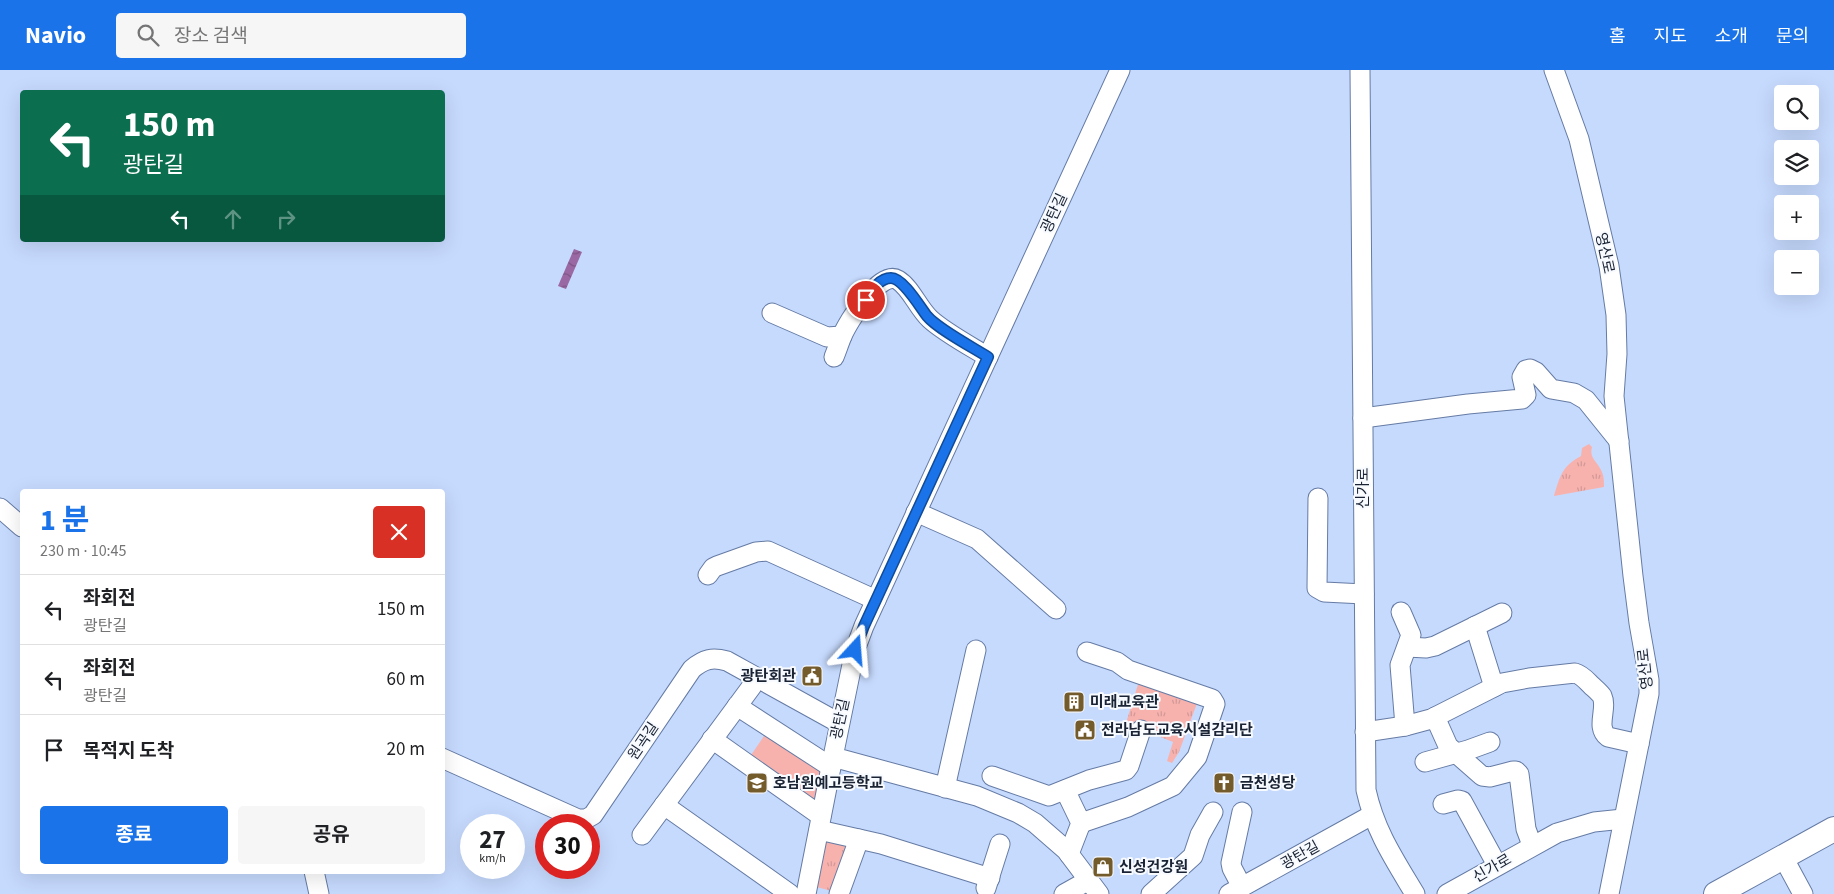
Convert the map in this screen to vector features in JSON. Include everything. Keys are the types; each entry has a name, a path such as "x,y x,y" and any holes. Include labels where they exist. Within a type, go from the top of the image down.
{"main road":[{"path":"1716,894 1834,829"}],"street":[{"name":"광탄길","path":"1094,887 1069,854 1041,828 1018,813 977,796 832,762 855,650 864,626 1120,70"},
{"name":"신가로","path":"1360,70 1366,790 1372,815 1379,831 1415,894"},
{"name":"영산로","path":"1554,70 1579,139 1609,266 1616,315 1617,354 1614,396 1618,441 1638,623 1650,680 1649,694 1609,894"},
{"path":"834,357 849,322 874,288 881,282 895,278 931,320 988,357"},
{"path":"772,313 827,337 842,336"},
{"path":"1363,418 1522,399 1526,395 1522,377 1526,370 1530,369 1536,372 1551,389 1574,393 1586,400 1618,441"},
{"path":"1318,498 1315,584 1317,588 1324,592 1364,594"},
{"path":"0,508 20,525"},
{"path":"916,512 977,539 1056,609"},
{"path":"708,575 717,566 756,552 768,551 876,600"},
{"path":"1401,612 1411,635 1400,665 1405,726"},
{"path":"1407,648 1435,646 1502,613"},
{"path":"1475,626 1494,687"},
{"path":"945,788 976,650"},
{"path":"1082,823 1112,813 1173,786 1198,754 1215,702 1212,699 1128,670 1117,662 1087,652"},
{"name":"원곡길","path":"445,759 578,819 586,819 593,815 692,669 707,658 728,661 839,723"},
{"path":"1365,732 1405,726 1435,717 1494,687 1529,678 1578,674 1601,696 1604,705 1602,726 1605,735 1639,744"},
{"path":"642,835 752,686"},
{"path":"664,805 806,893 832,762 737,706"},
{"path":"1435,717 1446,742 1456,754 1482,776 1486,777 1516,771 1520,778 1526,830 1532,845"},
{"path":"992,776 1043,795 1052,795 1089,780 1126,770 1141,730"},
{"path":"712,740 820,823 859,839 887,846 988,884 1000,844"},
{"path":"1425,762 1490,742"},
{"path":"1066,790 1082,823 1069,854"},
{"path":"1443,804 1458,800 1462,801 1497,865"},
{"path":"1152,894 1193,856 1200,835 1213,812"},
{"path":"1235,890 1231,863 1242,812"},
{"name":"광탄길","path":"1235,890 1372,815"},
{"name":"신가로","path":"1447,894 1532,845 1557,833 1582,825 1623,819"},
{"path":"839,894 859,839"},
{"path":"1783,857 1803,894"},
{"path":"315,874 319,894"},
{"path":"1064,894 1094,887"}],"green space":[{"path":"1589,444 1592,447 1592,457 1603,474 1604,487 1554,496 1563,472 1581,456 1582,448"},
{"path":"1140,678 1199,698 1179,752 1172,763 1167,761 1173,742 1126,723"},
{"path":"768,730 824,767 817,807 747,761"},
{"path":"821,835 852,842 835,892 813,886"}],"water":[{"path":"574,249 582,252 566,289 558,286"}],"place":[{"name":"광탄회관","path":"812,676"},
{"name":"미래교육관","path":"1074,702"},
{"name":"전라남도교육시설감리단","path":"1085,730"},
{"name":"호남원예고등학교","path":"757,783"},
{"name":"금천성당","path":"1224,783"},
{"name":"신성건강원","path":"1103,867"}],"route":[{"path":"855,650 864,626 988,357 931,320 899,280 895,278 886,279 881,282 874,288 866,300"}]}
